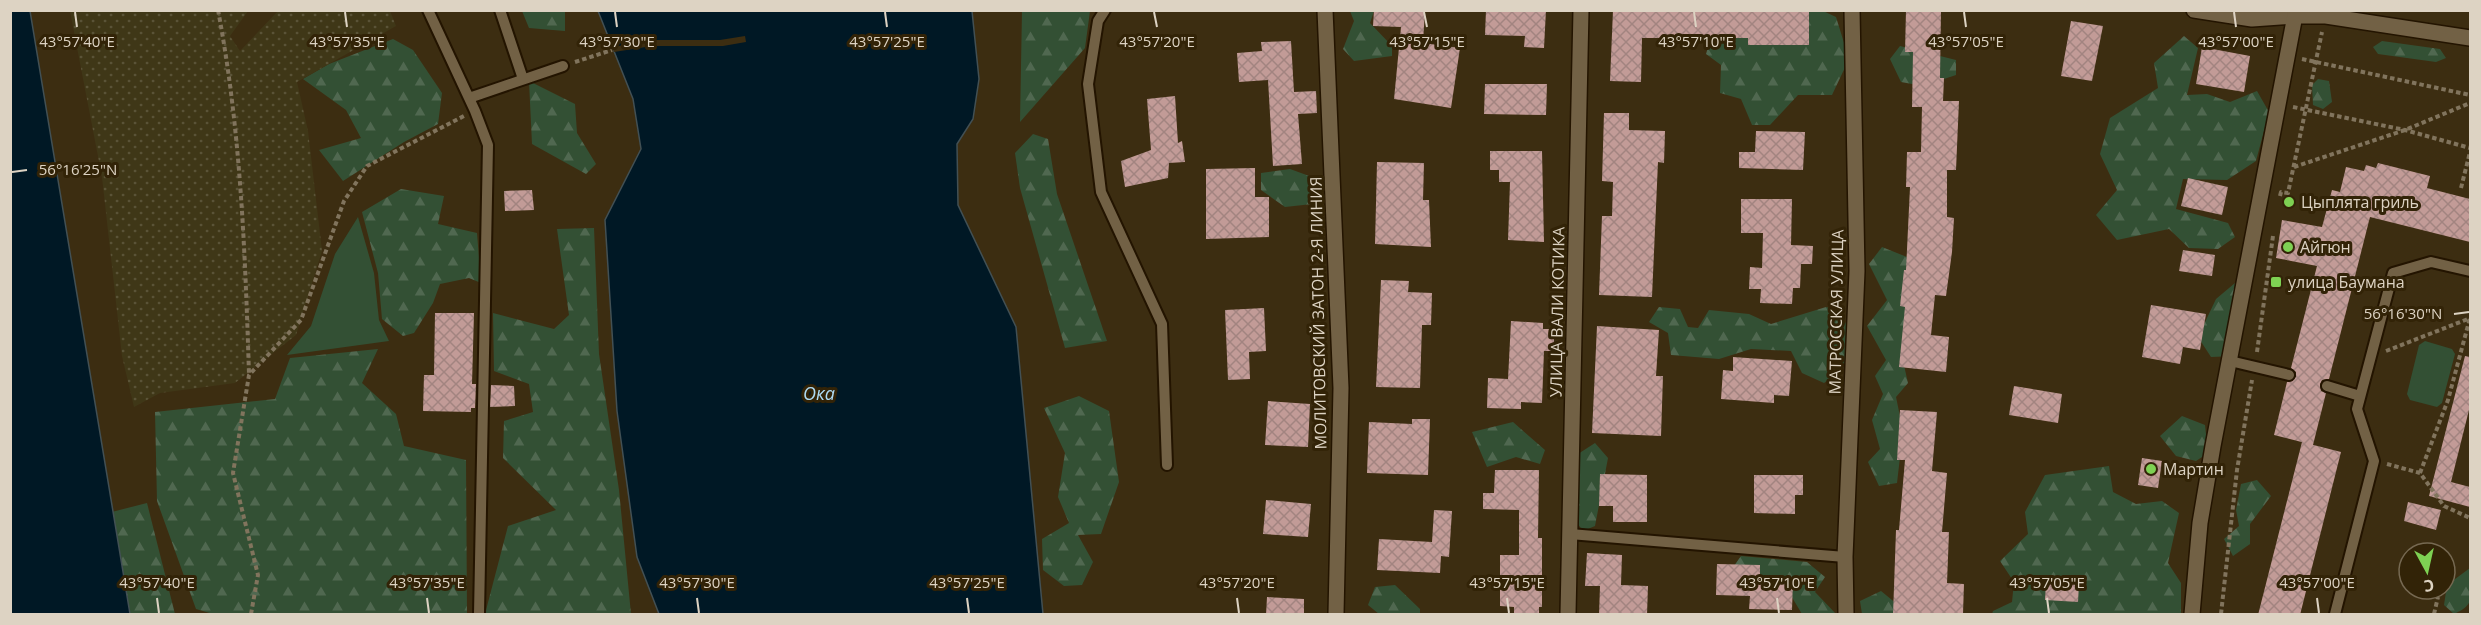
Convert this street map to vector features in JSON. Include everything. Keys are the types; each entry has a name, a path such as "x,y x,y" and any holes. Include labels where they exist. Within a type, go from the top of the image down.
{"street":[{"name":"МОЛИТОВСКИЙ ЗАТОН 2-Я ЛИНИЯ","path":"1325,10 1341,388 1336,615"},
{"name":"УЛИЦА ВАЛИ КОТИКА","path":"1568,615 1581,10"},
{"name":"МАТРОССКАЯ УЛИЦА","path":"1846,615 1845,557 1857,271 1852,10"},
{"path":"2194,10 2252,20 2295,13 2326,16 2470,38"},
{"path":"2192,615 2200,523 2295,13"}],"lane":[{"path":"428,10 475,111 488,146 479,615"},
{"path":"500,10 523,79"},
{"path":"1105,10 1098,21 1088,84 1101,192 1162,324 1167,465"},
{"path":"469,98 563,66"},
{"path":"2335,615 2374,461 2357,409 2392,273 2432,262 2470,271"},
{"path":"2230,361 2289,375"},
{"path":"2327,387 2360,396"},
{"path":"1570,534 1845,557"}],"path":[{"path":"218,10 237,146 245,242 249,375 233,473 258,575 251,615"},
{"path":"2279,203 2281,192 2288,193 2326,16"},
{"path":"563,66 612,50"},
{"path":"2287,56 2470,95"},
{"path":"2294,167 2405,130 2470,103"},
{"path":"2277,105 2405,130 2470,150 2461,188"},
{"path":"249,375 301,320 344,201 367,166 475,111"},
{"path":"2221,615 2237,470 2265,304 2263,293 2275,226"},
{"path":"2370,358 2470,318"},
{"path":"2420,473 2448,400 2470,318"},
{"path":"2374,461 2420,473 2444,506 2470,518"}],"green space":[{"path":"1821,10 1836,17 1849,59 1832,95 1798,95 1770,125 1752,125 1741,99 1720,93 1721,65 1706,54 1709,44 1731,42 1743,11"},
{"path":"522,11 565,11 565,31 529,28"},
{"path":"1022,11 1090,11 1085,48 1020,122"},
{"path":"1350,11 1374,11 1370,23 1392,46 1392,56 1354,61 1343,49 1354,21"},
{"path":"2184,36 2198,48 2187,95 2207,94 2230,102 2257,91 2269,112 2256,161 2227,180 2183,179 2176,209 2228,223 2235,237 2218,249 2189,248 2169,229 2117,240 2096,215 2117,190 2100,154 2110,118 2158,88 2154,63"},
{"path":"393,39 413,50 442,93 438,124 404,142 343,181 319,150 361,138 346,110 303,79 329,64"},
{"path":"2382,41 2440,49 2446,58 2436,62 2378,54 2373,47"},
{"path":"1900,46 1956,60 1956,75 1923,86 1901,82 1890,59"},
{"path":"2318,79 2329,81 2332,102 2323,109 2313,105 2312,85"},
{"path":"529,81 575,104 577,133 596,164 586,174 532,144"},
{"path":"1033,134 1048,139 1057,194 1107,341 1065,348 1020,188 1015,153"},
{"path":"1290,169 1312,177 1312,204 1285,207 1261,190 1261,173"},
{"path":"401,189 444,196 438,224 477,233 481,283 469,278 440,284 433,303 414,333 403,336 382,319 378,273 362,212"},
{"path":"358,217 374,273 379,320 389,341 287,355 311,326 335,254"},
{"path":"594,228 599,354 619,490 631,614 485,614 508,526 556,510 503,458 504,421 533,412 529,384 494,371 493,313 554,329 569,315 557,229"},
{"path":"1882,247 1907,257 1926,317 1903,361 1908,383 1896,397 1903,431 1897,483 1879,486 1868,462 1880,449 1872,420 1883,394 1875,376 1886,360 1867,326 1887,300 1869,264"},
{"path":"2235,283 2249,295 2234,356 2211,357 2198,337 2216,299"},
{"path":"1659,307 1680,309 1688,327 1698,328 1709,310 1749,314 1771,324 1826,307 1841,311 1850,335 1849,364 1824,383 1802,373 1791,351 1751,349 1719,359 1671,355 1668,333 1649,322"},
{"path":"2425,341 2452,349 2455,354 2442,403 2437,407 2410,400 2407,394 2419,345"},
{"path":"378,349 362,383 396,414 404,446 466,460 467,614 213,614 196,609 157,501 155,412 275,399 290,358"},
{"path":"1079,396 1109,411 1119,482 1101,534 1078,535 1093,562 1082,585 1064,586 1043,570 1042,539 1069,523 1058,497 1065,453 1044,408"},
{"path":"2182,416 2205,425 2208,453 2196,461 2176,456 2160,436"},
{"path":"1513,422 1545,450 1540,464 1516,457 1487,467 1472,432"},
{"path":"1595,443 1608,458 1595,526 1583,531 1572,516 1578,454"},
{"path":"2109,466 2113,492 2136,504 2162,501 2179,513 2168,563 2181,583 2181,614 1992,614 1993,611 2012,602 2014,582 2000,561 2028,534 2025,512 2045,475"},
{"path":"2257,480 2271,496 2250,524 2250,544 2233,556 2224,539 2239,526 2236,510 2241,484"},
{"path":"147,503 175,614 115,614 100,515"},
{"path":"1741,556 1807,562 1825,577 1815,592 1836,614 1802,614 1787,589 1745,585 1730,571"},
{"path":"2470,568 2472,590 2470,601 2467,606 2454,614 2444,605 2445,601 2457,601 2457,578"},
{"path":"1395,585 1420,609 1420,614 1379,614 1368,605 1375,587"},
{"path":"1881,591 1903,609 1903,614 1862,614 1860,601"}],"sand":[{"path":"70,11 248,11 230,36 240,51 278,11 390,11 396,26 297,82 308,131 322,251 296,335 235,383 160,393 134,407 122,356 102,177"}],"water":[{"path":"10,11 30,11 130,614 11,614"},
{"name":"Ока","path":"598,11 972,11 979,79 973,119 957,144 958,205 1016,327 1043,614 659,614 637,557 617,411 605,220 641,149 633,99"}],"pier":[{"path":"745,36 746,42 723,46 652,46 614,52 612,47 655,40 720,40"}],"building":[{"path":"1374,10 1425,10 1423,43 1460,48 1451,108 1394,99 1401,27 1373,26"},
{"path":"1486,10 1546,10 1544,48 1524,47 1525,36 1485,35"},
{"path":"1613,10 1809,11 1809,45 1748,45 1748,38 1642,38 1641,82 1610,81"},
{"path":"1906,10 1941,10 1940,78 1944,78 1943,101 1959,101 1956,170 1947,170 1947,217 1954,218 1952,252 1946,296 1935,295 1931,335 1949,337 1946,372 1899,367 1905,307 1900,306 1904,270 1906,270 1910,187 1906,187 1907,152 1921,152 1922,107 1912,107 1913,52 1905,52"},
{"path":"2071,21 2103,26 2092,81 2061,76"},
{"path":"1291,41 1294,92 1316,91 1317,113 1298,114 1302,164 1273,166 1268,80 1239,82 1237,53 1262,51 1261,42"},
{"path":"2202,47 2250,56 2244,92 2196,84"},
{"path":"1485,84 1547,84 1546,115 1484,114"},
{"path":"1175,96 1178,143 1182,141 1185,162 1169,163 1168,178 1125,187 1121,161 1151,150 1147,99"},
{"path":"1604,113 1629,113 1629,130 1665,131 1664,163 1658,162 1652,297 1599,295 1602,216 1612,216 1613,182 1602,181"},
{"path":"1756,131 1805,132 1803,170 1739,168 1739,152 1755,152"},
{"path":"1490,151 1542,151 1544,242 1508,240 1510,182 1499,182 1499,170 1490,170"},
{"path":"1377,162 1424,163 1423,200 1429,200 1431,247 1375,244"},
{"path":"2378,163 2430,176 2427,188 2470,199 2470,242 2370,217 2329,379 2322,380 2320,384 2321,391 2326,393 2313,445 2274,435 2287,382 2296,377 2296,372 2291,368 2317,266 2276,258 2282,220 2322,227 2332,190 2340,192 2346,167 2364,171 2366,165 2376,168"},
{"path":"1255,168 1255,197 1269,197 1269,237 1206,239 1206,169"},
{"path":"2188,178 2228,187 2222,215 2181,206"},
{"path":"532,190 534,210 505,211 504,191"},
{"path":"1741,199 1792,199 1791,245 1813,246 1812,264 1801,264 1800,288 1793,288 1792,304 1760,303 1761,289 1749,289 1750,267 1762,268 1763,233 1741,233"},
{"path":"2183,250 2215,255 2212,276 2179,271"},
{"path":"1381,280 1409,281 1408,292 1432,293 1431,325 1422,325 1420,388 1376,387"},
{"path":"2151,305 2206,314 2200,350 2183,347 2180,364 2142,357"},
{"path":"1264,308 1266,351 1249,352 1250,379 1228,380 1225,310"},
{"path":"435,313 474,313 472,384 476,384 475,408 471,408 471,412 423,411 424,375 434,375"},
{"path":"1511,321 1543,323 1543,329 1554,329 1554,351 1544,351 1542,403 1521,402 1521,409 1487,408 1488,378 1508,379"},
{"path":"1597,326 1659,330 1656,376 1663,376 1661,436 1592,433"},
{"path":"2465,356 2470,357 2470,406 2451,482 2470,487 2470,507 2429,496"},
{"path":"1733,357 1792,361 1789,396 1774,395 1774,403 1721,399 1723,370 1733,371"},
{"path":"491,385 514,386 515,406 490,407"},
{"path":"2014,386 2062,394 2058,423 2009,415"},
{"path":"1268,401 1310,404 1308,447 1265,445"},
{"path":"1900,410 1937,412 1932,471 1947,473 1942,532 1949,532 1947,583 1964,584 1963,614 1893,615 1896,530 1899,530 1905,460 1897,460"},
{"path":"1412,419 1430,419 1428,475 1367,473 1369,422 1412,424"},
{"path":"2302,442 2341,452 2300,615 2258,615"},
{"name":"Мартин","path":"2142,458 2162,461 2158,488 2138,485"},
{"path":"1495,470 1539,470 1538,538 1542,538 1542,607 1539,607 1539,615 1514,615 1514,607 1500,606 1500,555 1519,555 1519,510 1483,509 1483,493 1494,493"},
{"path":"1600,474 1647,475 1647,522 1613,522 1613,506 1599,506"},
{"path":"1754,475 1803,475 1803,495 1795,495 1795,514 1754,513"},
{"path":"1266,500 1311,504 1308,537 1263,534"},
{"path":"2408,502 2441,510 2436,530 2404,521"},
{"path":"1434,510 1452,511 1449,557 1441,556 1440,573 1377,570 1379,539 1432,542"},
{"path":"1587,553 1622,555 1621,585 1648,586 1647,615 1599,615 1600,586 1585,586"},
{"path":"1717,564 1760,565 1760,581 1793,582 1792,610 1749,609 1750,596 1716,595"},
{"path":"2046,581 2079,584 2078,602 2045,600"},
{"path":"1267,597 1304,599 1304,615 1266,615"}],"place":[{"name":"Цыплята гриль","path":"2289,202"},
{"name":"Айгюн","path":"2288,247"},
{"name":"улица Баумана","path":"2276,282"},
{"name":"Мартин","path":"2151,469"}]}
